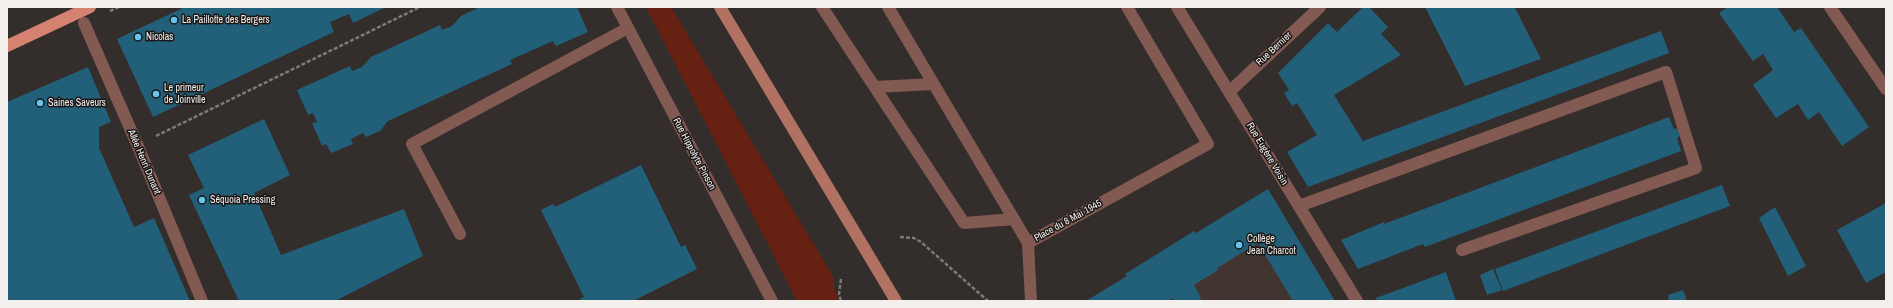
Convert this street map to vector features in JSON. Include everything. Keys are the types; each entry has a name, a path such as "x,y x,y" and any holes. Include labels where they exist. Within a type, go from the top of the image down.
{"main road":[{"path":"7,46 90,7"},
{"path":"720,7 896,301"}],"street":[{"name":"Rue Hippolyte Pinson","path":"617,7 772,301"},
{"path":"822,7 964,223 1014,219"},
{"name":"Place du 8 Mai 1945","path":"888,7 1028,243 1208,144 1127,7"},
{"name":"Rue Eugène Voisin","path":"1177,7 1356,301"},
{"name":"Rue Bernier","path":"1229,92 1320,7"},
{"path":"1830,7 1886,89"},
{"name":"Allée Henri Dunant","path":"84,23 137,144 202,301"},
{"path":"460,234 412,144 628,28"},
{"path":"1298,206 1666,72 1696,168 1462,250"},
{"path":"875,87 933,84"},
{"path":"1028,243 1031,301"}],"path":[{"path":"137,144 420,7"},
{"path":"900,237 914,238 921,242 988,301"},
{"path":"841,279 839,294 841,301"}],"shaded area":[{"path":"646,7 671,7 834,278 834,287 839,301 797,301"},
{"name":"Collège Jean Charcot","path":"1268,189 1335,301 1086,301"}],"building":[{"path":"185,7 386,7 353,23 349,14 330,22 334,32 153,117 117,39"},
{"path":"480,7 577,7 588,32 556,46 553,41 510,60 512,64 388,121 380,131 366,137 363,133 351,139 353,144 331,153 326,144 322,146 312,123 317,122 313,113 308,115 297,90 350,66 352,71 362,67 371,57 440,25 442,30 452,26 461,16"},
{"path":"1363,7 1369,7 1388,27 1381,34 1401,55 1334,95 1363,141 1661,31 1669,53 1308,187 1287,152 1317,135 1297,103 1292,106 1284,93 1289,90 1278,73 1328,23 1337,32"},
{"path":"1425,7 1516,7 1515,8 1541,59 1465,86"},
{"path":"1728,7 1777,7 1794,32 1801,28 1869,127 1842,146 1819,112 1808,120 1798,104 1776,118 1753,85 1773,70 1763,54 1753,61 1719,13"},
{"path":"88,67 111,122 99,127 99,148 134,227 154,218 190,301 7,301 7,102"},
{"path":"1669,117 1674,129 1677,128 1680,136 1677,138 1681,151 1425,247 1423,244 1358,269 1341,240 1384,222 1384,224"},
{"path":"264,119 290,175 254,193 281,255 404,209 423,256 335,301 239,301 189,195 204,188 188,155"},
{"path":"641,165 681,247 685,245 697,269 633,301 577,301 584,297 541,210 553,204 555,207"},
{"path":"1722,185 1730,206 1503,291 1495,269"},
{"name":"Collège Jean Charcot","path":"1268,189 1335,301 1293,301 1258,243 1217,268 1218,270 1194,285 1201,301 1174,301 1173,298 1168,301 1086,301 1127,276 1125,274 1194,231 1196,233"},
{"path":"1886,203 1886,272 1866,283 1837,230"},
{"path":"1775,207 1806,266 1788,276 1759,218"},
{"path":"1493,269 1502,290 1487,295 1480,275"},
{"path":"1446,272 1456,301 1377,301 1376,298"},
{"path":"1683,290 1687,301 1664,301 1669,299 1668,295"}],"place":[{"name":"La Paillotte des Bergers","path":"174,20"},
{"name":"Nicolas","path":"138,37"},
{"name":"Le primeur de Joinville","path":"156,94"},
{"name":"Saines Saveurs","path":"40,103"},
{"name":"Séquoia Pressing","path":"202,200"},
{"name":"Collège Jean Charcot","path":"1239,245"}]}
